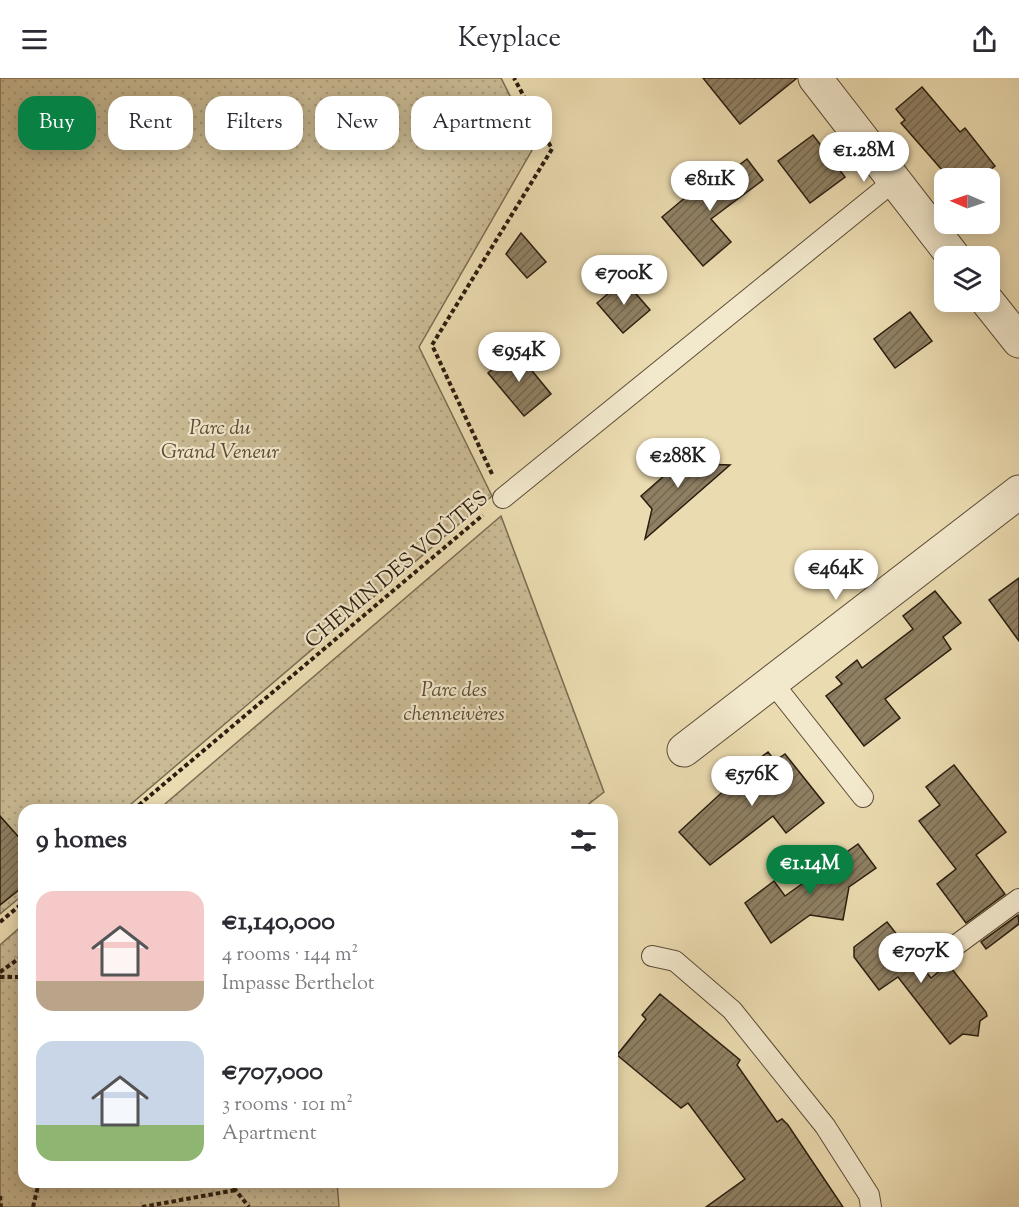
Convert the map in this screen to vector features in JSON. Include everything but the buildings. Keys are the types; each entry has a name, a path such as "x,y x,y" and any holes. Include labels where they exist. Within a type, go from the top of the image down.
{"street":[{"path":"815,78 945,246"},
{"path":"996,312 1019,341"},
{"path":"684,750 1019,492"}],"lane":[{"path":"503,498 894,181"},
{"path":"772,682 862,798"},
{"path":"952,948 1019,899"},
{"path":"652,956 675,961 732,1010 825,1126 869,1195 871,1207"}],"path":[{"name":"CHEMIN DES VOÛTES","path":"140,804 503,498 432,345 552,149 514,78"},
{"path":"0,922 18,907"},
{"path":"0,972 18,959"},
{"path":"0,977 18,977"},
{"path":"33,1207 38,1188"},
{"path":"142,1207 236,1190 249,1207"},
{"path":"0,1196 1,1207"}],"green space":[{"name":"Parc du Grand Veneur","path":"0,78 501,78 510,96 411,96 411,150 532,150 419,347 492,496 131,804 18,804 18,899 0,914"},
{"name":"Parc des chenneivères","path":"501,516 604,792 589,804 165,804"},
{"path":"18,929 18,1188 337,1188 339,1207 0,1207 0,945"}]}
